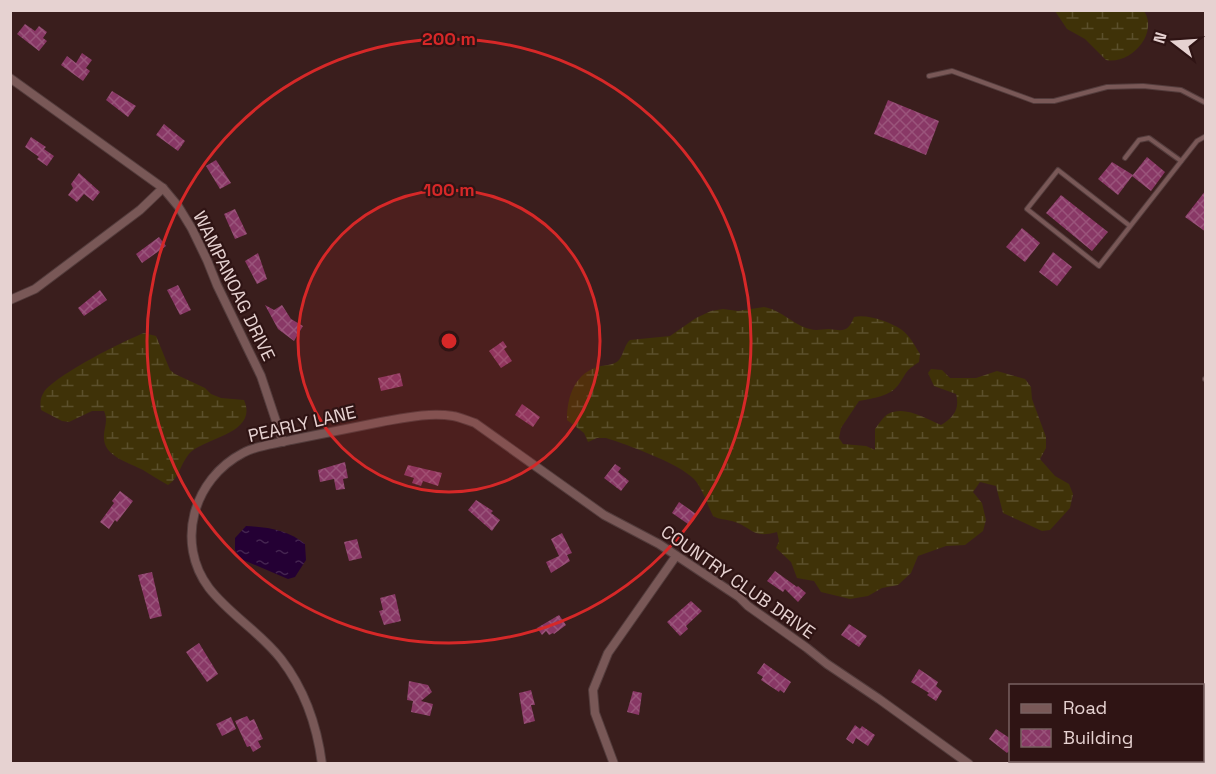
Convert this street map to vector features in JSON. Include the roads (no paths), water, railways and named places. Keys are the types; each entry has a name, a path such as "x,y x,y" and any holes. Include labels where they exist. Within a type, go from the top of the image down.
{"street":[{"name":"WAMPANOAG DRIVE","path":"10,78 163,188 178,206 207,260 261,376 283,442"},
{"path":"10,300 35,289 140,210 163,188"},
{"name":"PEARLY LANE","path":"322,764 311,712 304,696 274,651 222,603 207,586 196,566 192,541 195,506 200,494 215,473 244,452 406,417 454,416"},
{"name":"COUNTRY CLUB DRIVE","path":"454,416 475,423 604,515 659,544 739,597 827,664 969,764"},
{"path":"614,764 594,713 595,683 608,654 676,556"}],"lane":[{"path":"929,76 952,71 1034,100 1053,101 1107,87 1143,86 1180,90 1206,103"},
{"path":"1130,226 1058,170 1027,209 1099,266 1197,141 1206,136"},
{"path":"1125,158 1139,140 1149,138 1181,161"}],"water":[{"path":"246,526 277,530 292,535 305,544 306,560 295,577 288,579 241,559 235,550 235,538"}]}
